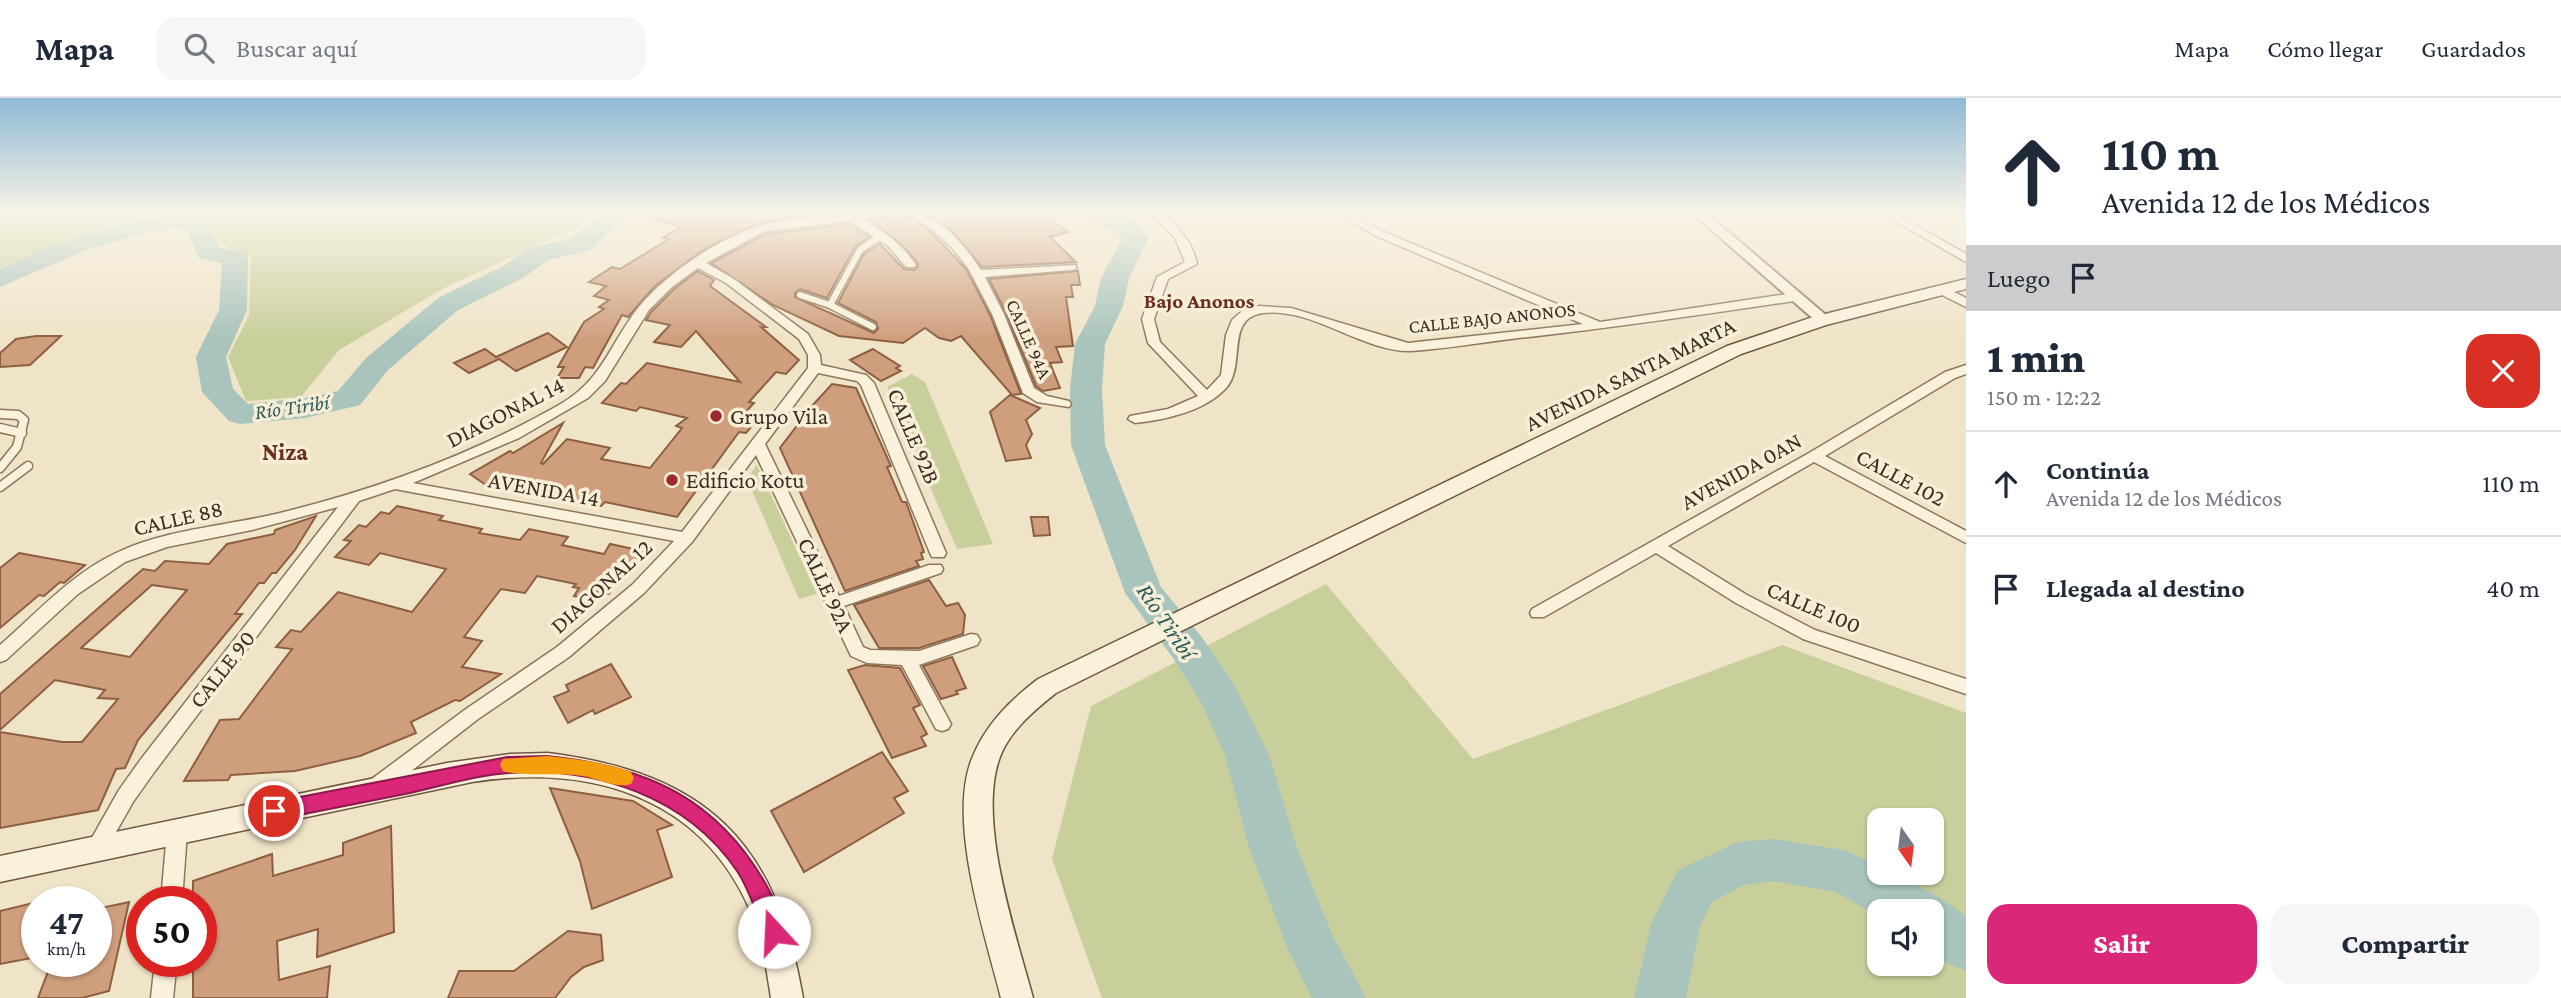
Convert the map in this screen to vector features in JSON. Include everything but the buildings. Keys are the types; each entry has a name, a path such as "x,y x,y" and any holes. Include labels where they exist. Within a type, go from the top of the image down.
{"main road":[{"name":"AVENIDA SANTA MARTA","path":"1017,998 983,854 976,802 983,764 998,733 1020,706 1047,686 1734,350 1778,331 1966,284"},
{"path":"0,869 447,775 507,765 547,764 583,768 621,776 663,793 711,826 744,864 769,912 785,972 787,998"}],"street":[{"name":"DIAGONAL 14","path":"356,495 394,485 484,450 580,398 594,386 605,371 644,307 711,255"},
{"path":"904,255 910,265"},
{"name":"CALLE 94A","path":"963,255 979,274 1028,390 1042,399 1064,404"},
{"path":"1191,255 1191,264 1163,277 1147,319 1154,344 1205,396"},
{"path":"1430,255 1598,326"},
{"path":"1746,255 1822,319"},
{"path":"699,264 730,281 804,337 814,355 815,368"},
{"path":"979,274 1072,267"},
{"path":"1942,290 1966,303"},
{"name":"CALLE BAJO ANONOS","path":"1135,419 1162,416 1205,396 1228,375 1236,322 1241,316 1260,309 1292,312 1381,343 1408,347 1598,326 1794,297"},
{"name":"DIAGONAL 12","path":"371,790 472,714 563,652 638,589 687,538 815,368"},
{"name":"CALLE 92B","path":"815,368 861,378 867,383 937,561 835,603"},
{"name":"AVENIDA 0AN","path":"1538,613 1814,456 1950,375 1966,369"},
{"name":"CALLE 92A","path":"758,444 857,651 867,656 907,659"},
{"name":"CALLE 102","path":"1814,456 1966,538"},
{"name":"AVENIDA 14","path":"394,485 687,538"},
{"name":"CALLE 88","path":"0,655 93,575 136,550 252,525 356,495"},
{"name":"CALLE 90","path":"96,849 126,796 148,765 356,495"},
{"name":"CALLE 100","path":"1655,545 1717,586 1774,618 1835,644 1966,687"},
{"path":"942,724 907,659 920,658 971,640"},
{"path":"172,886 177,832"},
{"path":"162,998 164,977"}],"lane":[{"path":"830,305 857,255"},
{"path":"800,295 830,305 873,327"},
{"path":"0,414 18,415 24,420 22,433 11,456 0,468"},
{"path":"0,428 22,433"},
{"path":"0,487 28,466"}],"green space":[{"path":"0,255 32,255 0,268"},
{"path":"245,255 516,255 444,288 339,350 301,397 246,401 228,357 249,315 251,258"},
{"path":"912,374 925,382 993,544 957,549 887,387"},
{"path":"757,464 817,594 799,599 747,479"},
{"path":"1326,584 1473,759 1782,645 1966,713 1966,998 1102,998 1052,859 1091,706"}],"waterway":[{"name":"Río Tiribí","path":"0,279 53,255"},
{"name":"Río Tiribí","path":"222,255 235,258 235,300 230,320 211,357 218,392 240,414 305,408 349,398 377,364 448,304 511,273 538,255"},
{"name":"Río Tiribí","path":"1127,255 1115,278 1109,306 1090,344 1086,389 1088,445 1144,593 1187,647 1218,695 1247,755 1274,851 1313,949 1340,998"},
{"name":"Río Tiribí","path":"1660,998 1676,924 1695,886 1738,864 1773,860 1844,872 1893,899"},
{"name":"Río Tiribí","path":"1944,930 1966,947"}],"slow traffic":[{"path":"509,765 547,764 583,768 624,778"}],"place":[{"name":"Grupo Vila","path":"716,416"},
{"name":"Edificio Kotu","path":"672,480"}],"district":[{"name":"Bajo Anonos","path":"1199,301"},
{"name":"Niza","path":"285,451"}],"route":[{"path":"274,811 507,765 547,764 621,776 663,793 711,826 744,864 769,912 774,932"}]}
